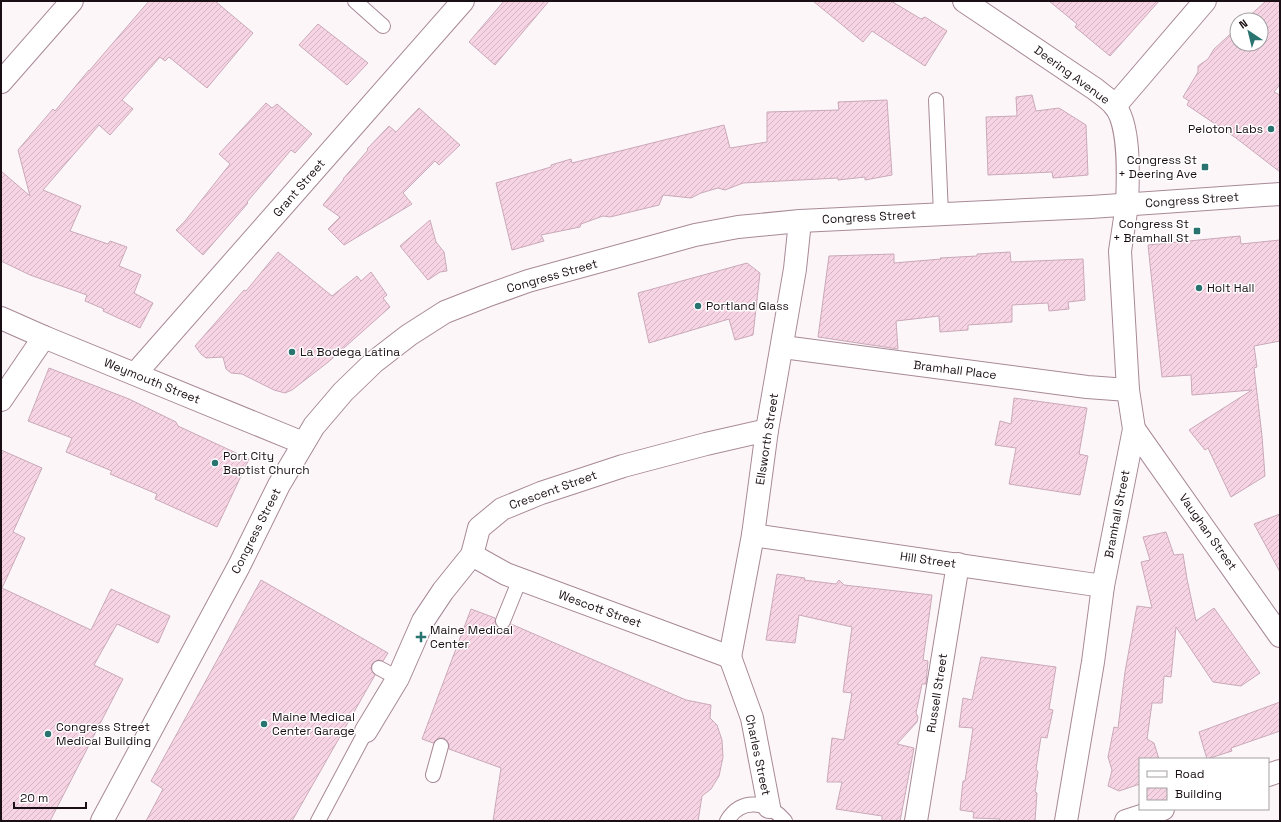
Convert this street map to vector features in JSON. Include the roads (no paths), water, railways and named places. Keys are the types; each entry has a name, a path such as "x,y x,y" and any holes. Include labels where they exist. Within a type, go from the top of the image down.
{"street":[{"path":"1,82 72,1"},
{"name":"Grant Street","path":"136,374 463,1"},
{"name":"Deering Avenue","path":"964,1 1095,89 1115,106 1124,124 1128,171 1127,205"},
{"path":"1115,106 1205,1"},
{"name":"Congress Street","path":"102,821 235,573 279,485 314,426 343,392 374,362 409,335 445,312 528,282 695,235 738,228 800,221 1127,205 1280,194"},
{"name":"Bramhall Street","path":"1066,821 1093,662 1103,586 1134,429 1128,390 1120,251 1127,205"},
{"name":"Ellsworth Street","path":"730,658 752,535 767,430 795,269 800,221"},
{"name":"Weymouth Street","path":"1,318 303,443"},
{"path":"1,400 44,337"},
{"name":"Bramhall Place","path":"782,347 1087,387 1128,390"},
{"name":"Vaughan Street","path":"1134,429 1280,636"},
{"name":"Crescent Street","path":"366,731 388,673 443,591 472,555 479,528 502,510 541,493 623,466 706,444 767,430"},
{"name":"Hill Street","path":"752,535 1103,586"},
{"name":"Wescott Street","path":"472,555 506,574 730,658"},
{"name":"Russell Street","path":"916,821 958,564"},
{"name":"Charles Street","path":"730,658 752,718 777,814"},
{"path":"1269,775 1280,771"},
{"path":"1126,821 1160,810"}],"lane":[{"path":"354,1 383,26"},
{"path":"936,100 941,214"},
{"path":"503,621 520,579"},
{"path":"318,821 366,731"},
{"path":"433,775 442,746"},
{"path":"727,821 737,810 747,805 758,804 777,814"}],"place":[{"name":"Peloton Labs","path":"1271,129"},
{"name":"Congress St + Deering Ave","path":"1205,167"},
{"name":"Congress St + Bramhall St","path":"1197,231"},
{"name":"Holt Hall","path":"1199,288"},
{"name":"Portland Glass","path":"698,306"},
{"name":"La Bodega Latina","path":"292,352"},
{"name":"Port City Baptist Church","path":"215,463"},
{"name":"Maine Medical Center","path":"421,637"},
{"name":"Maine Medical Center Garage","path":"264,724"},
{"name":"Congress Street Medical Building","path":"48,734"}]}
